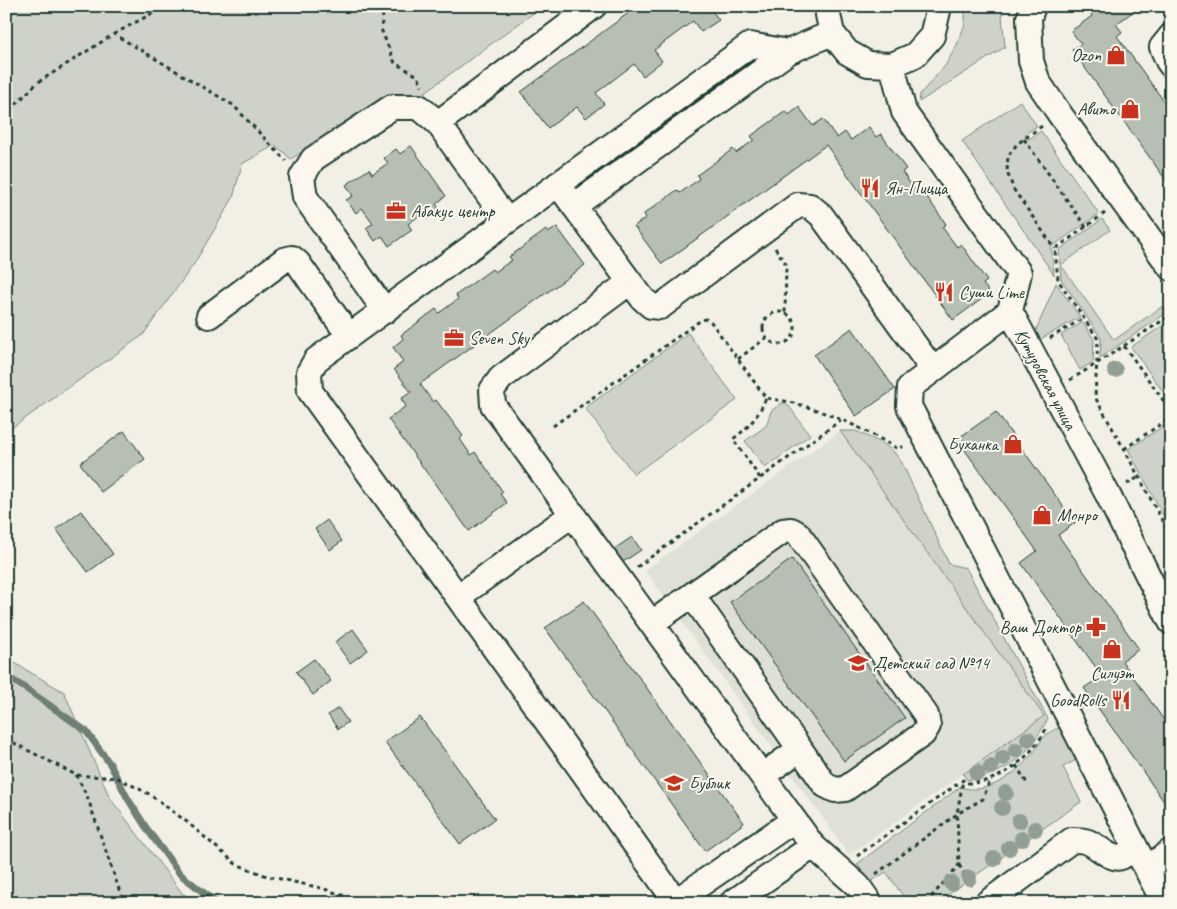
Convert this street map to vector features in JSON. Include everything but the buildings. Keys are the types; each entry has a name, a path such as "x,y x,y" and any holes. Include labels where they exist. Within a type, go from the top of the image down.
{"street":[{"path":"438,123 594,6"},
{"path":"829,6 828,15 832,33 846,52 868,64 892,65 915,55 932,36 938,11 936,6"},
{"path":"1033,6 1029,18 1031,62 1038,82 1059,114 1171,268"},
{"path":"574,206 788,52 832,33"},
{"path":"1171,36 1162,47 1171,65"},
{"path":"788,52 750,45 316,360 309,372 310,391 676,902 794,820"},
{"name":"Кутузовская улица","path":"892,65 904,112 1019,273 1010,311 1108,495 1171,622"},
{"path":"385,311 305,197 302,178 313,159 392,107 419,107 438,123 507,221"},
{"path":"558,184 643,299 651,306 660,307 798,205 810,206 821,215 933,370"},
{"path":"209,316 284,260 292,258 298,263 349,336"},
{"path":"630,282 501,378 492,390 494,405 813,846 864,895"},
{"path":"1010,311 910,387 909,406 1164,903"},
{"path":"458,597 573,514"},
{"path":"652,623 783,531 791,530 798,534 926,715 928,726 923,734 845,789 836,790 825,785 692,595"},
{"path":"762,776 800,749"},
{"path":"987,903 1072,840 1086,841 1116,858 1121,857 1135,846"},
{"path":"732,903 813,846"},
{"path":"1146,869 1171,851"}],"path":[{"path":"6,117 12,108 37,83 114,34 166,6"},
{"path":"384,6 382,29 395,63 418,76 438,123"},
{"path":"114,34 233,105 302,178"},
{"path":"1059,114 1017,144 1008,156 1008,172 1014,190 1055,249 1058,280 1098,339 1095,397 1171,537"},
{"path":"1024,139 1086,227"},
{"path":"1055,249 1122,201"},
{"path":"762,231 786,264 785,314"},
{"path":"777,313 785,314 791,318 795,326 794,334 790,340 784,344 777,344 766,338 763,326 765,320 770,316 777,313"},
{"path":"1053,390 1171,315"},
{"path":"1030,348 1084,318"},
{"path":"554,426 701,320 706,319 711,322 766,398 796,403 841,419 870,432 898,449"},
{"path":"738,359 766,338"},
{"path":"1124,346 1171,411"},
{"path":"760,478 733,440 751,424 760,412 766,398"},
{"path":"1124,448 1171,417"},
{"path":"620,579 841,419"},
{"path":"963,780 965,783 974,784 1004,773 1016,765 1034,747 1045,732 1053,716 1065,710"},
{"path":"6,739 76,775 118,778 150,794 187,822 236,864 268,876 321,888 366,903"},
{"path":"1016,765 1028,785"},
{"path":"76,775 87,796 125,903"},
{"path":"864,895 957,814 983,799 990,779"},
{"path":"926,903 959,865 957,814 963,780"},
{"path":"839,869 963,780"}],"shaded area":[{"path":"6,6 543,6 420,96 380,101 291,159 275,145 242,164 233,198 194,264 143,335 6,432"},
{"path":"965,6 1004,6 1002,15 1005,47 919,102 920,94 945,66 957,45 965,24"},
{"path":"1020,101 1037,126 1025,134 1029,139 1041,131 1099,214 1050,248 1052,251 1054,275 962,141"},
{"path":"1102,219 1110,230 1061,265 1114,340 1163,306 1168,312 1100,358 1101,338 1061,279 1059,250"},
{"path":"1056,283 1080,317 1039,340 1036,336 1036,330"},
{"path":"1171,320 1171,403 1131,347"},
{"path":"1083,322 1094,340 1093,362 1080,370 1061,335"},
{"path":"688,333 737,400 634,474 585,408"},
{"path":"782,403 788,405 810,435 765,468 745,441 766,426 771,411"},
{"path":"1171,421 1171,530 1128,449"},
{"name":"Детский сад №14","path":"840,431 1044,716 849,855 645,570"},
{"path":"840,431 856,431 884,444 894,452 902,463 949,564 966,568 1048,719 1025,753 996,773 967,780 963,774 1044,716"},
{"path":"6,658 64,692 110,798 182,893 198,903 6,903"},
{"path":"1061,727 1078,759 1063,767 1081,802 936,903 908,903 886,872 870,882 857,864 960,787 970,789 991,786 1010,775 1026,761 1047,734"}],"waterway":[{"path":"6,676 86,731 110,764 128,799 147,829 180,874 217,903"}],"place":[{"name":"Ozon","path":"1116,55"},
{"name":"Авито","path":"1130,109"},
{"name":"Ян-Пицца","path":"870,188"},
{"name":"Абакус центр","path":"396,211"},
{"name":"Суши Lime","path":"944,292"},
{"name":"Seven Sky","path":"454,338"},
{"name":"Буханка","path":"1013,444"},
{"name":"Монро","path":"1042,515"},
{"name":"Ваш Доктор","path":"1096,627"},
{"name":"Силуэт","path":"1112,649"},
{"name":"Детский сад №14","path":"858,663"},
{"name":"GoodRolls","path":"1121,700"},
{"name":"Бублик","path":"674,783"}]}
